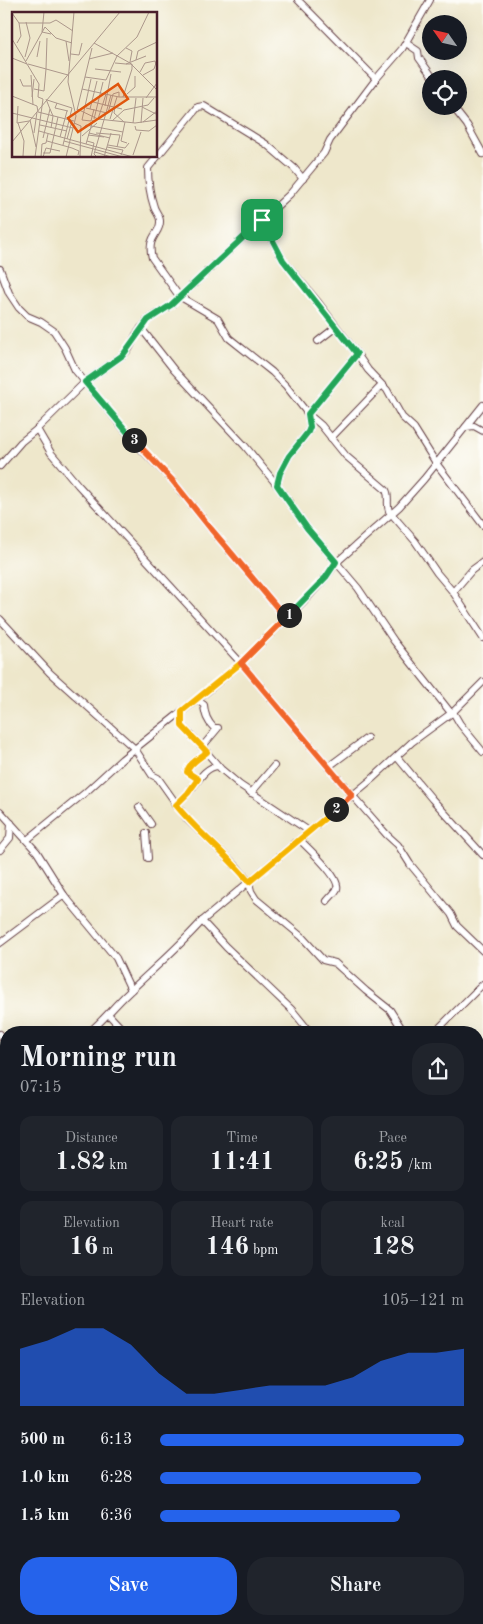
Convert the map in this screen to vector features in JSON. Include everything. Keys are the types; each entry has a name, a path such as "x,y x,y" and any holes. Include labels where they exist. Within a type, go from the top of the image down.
{"street":[{"path":"298,0 376,79"},
{"path":"0,466 21,442 85,382 123,355 148,320 164,310 290,194 324,152 330,140 376,79 406,43 430,0"},
{"path":"406,43 418,51 419,58 428,70"},
{"path":"158,156 198,107 204,106 266,144 303,178"},
{"path":"459,115 483,154"},
{"path":"156,158 148,168 154,206 160,221 158,230 151,240 150,250 156,265 172,283 179,296 218,319 229,338 272,372 286,386 308,414 321,425 354,465 386,490 388,494 387,507 453,592 483,638"},
{"path":"262,220 283,260 317,301 368,370 381,386 387,390 402,418 414,428 436,463 483,525"},
{"path":"0,269 9,293 19,308 27,316 41,322 54,331 65,348 75,370 139,447 172,480 286,618"},
{"path":"318,341 336,327"},
{"path":"141,328 174,370 239,440 277,485 307,528 358,588 394,641 483,752"},
{"path":"277,485 280,473 289,456 308,432 310,427 308,414 357,354"},
{"path":"331,438 381,386"},
{"path":"27,840 241,663 326,577 336,562 392,514 424,479 483,405"},
{"path":"466,427 474,426 483,431"},
{"path":"37,429 51,453 78,485 241,663 352,795 398,845 410,864 445,906 457,926 483,952"},
{"path":"453,592 472,570 483,562"},
{"path":"0,619 50,672 135,749 152,775 158,778 187,819 231,861 249,882 251,891 256,899 302,937 324,960 335,963 366,992 390,1010 400,1026"},
{"path":"96,1026 109,1015 131,990 178,948 202,921 300,840 419,736 452,713 483,682"},
{"path":"197,700 204,705 205,717 214,728 218,728 187,770 187,772 198,779"},
{"path":"182,711 182,726 218,766 251,793 309,831"},
{"path":"328,767 367,738"},
{"path":"397,756 432,799 483,855"},
{"path":"176,805 198,779 212,767 218,766"},
{"path":"251,793 274,766"},
{"path":"139,807 151,824"},
{"path":"0,811 37,852 64,895 116,958 131,990"},
{"path":"0,850 10,838 11,823"},
{"path":"146,833 148,858"},
{"path":"300,840 320,860 336,882 338,887 327,901"},
{"path":"0,943 64,895"},
{"path":"202,921 226,947 292,1010 305,1026"},
{"path":"441,1026 483,984"},
{"path":"109,1015 119,1026"}],"route":[{"path":"262,220 171,305 148,320 123,355 85,382 139,447 172,480 286,618 241,663 352,795 249,882 237,867 187,819 176,805 198,779 187,772 187,770 190,765 207,752 185,731 181,722 182,711 241,663 308,597 326,577 336,562 307,528 277,485 280,473 289,456 308,432 310,427 308,414 357,354 283,260 262,220"}]}
